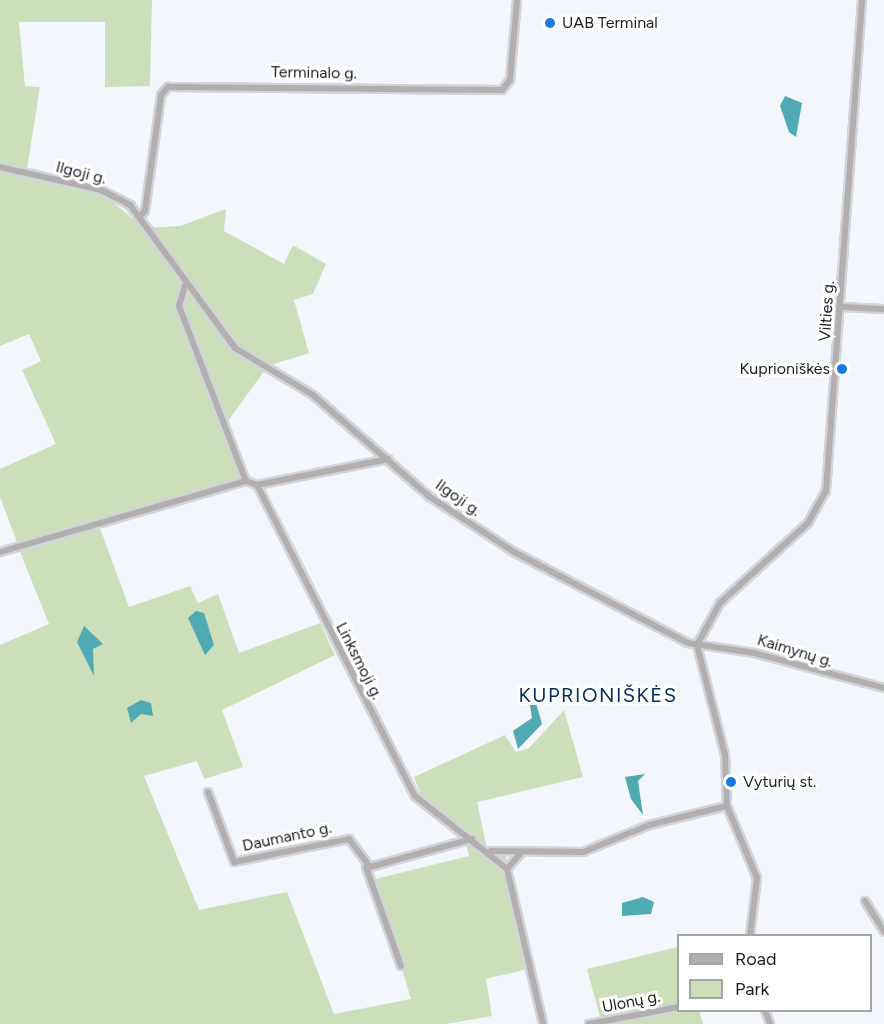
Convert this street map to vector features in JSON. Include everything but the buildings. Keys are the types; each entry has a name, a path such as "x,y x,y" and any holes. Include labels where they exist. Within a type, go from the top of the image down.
{"street":[{"name":"Terminalo g.","path":"139,217 145,211 161,95 168,87 502,90 510,80 517,0"},
{"name":"Vilties g.","path":"698,645 720,603 799,533 823,501 841,308 862,0"},
{"name":"Ilgoji g.","path":"0,167 101,190 130,205 185,286 235,348 313,395 430,497 514,552 698,645"},
{"path":"185,286 179,306 246,482"},
{"path":"841,308 884,309"},
{"path":"0,552 246,482 257,485 388,459"},
{"name":"Linksmoji g.","path":"257,485 415,796 491,851 507,869 543,1024"},
{"path":"698,645 725,755 727,806 757,878 750,934"},
{"name":"Kaimynų g.","path":"698,645 754,653 884,688"},
{"name":"Daumanto g.","path":"208,792 234,862 349,840 366,867"},
{"path":"491,851 583,852 649,825 727,806"},
{"path":"401,966 366,867 472,839"},
{"path":"507,869 522,852"},
{"path":"865,901 884,932"},
{"name":"Ulonų g.","path":"589,1024 677,1007"}],"green space":[{"path":"0,0 152,0 150,86 105,87 105,22 19,22 25,86 40,87 27,169 0,164"},
{"path":"0,169 105,196 144,228 180,226 226,209 224,231 284,264 293,245 326,264 313,294 294,300 309,353 268,366 223,428 240,478 18,545 0,497 0,469 56,444 22,370 41,361 29,334 0,346"},
{"path":"100,528 129,607 190,586 198,603 218,594 239,653 320,623 335,655 222,710 243,767 204,779 197,761 144,776 199,910 287,892 334,1014 411,999 375,879 469,856 462,826 422,798 414,777 505,735 516,752 529,748 564,710 583,777 477,802 488,853 506,855 528,969 486,979 492,1016 446,1024 0,1024 0,645 49,624 20,552"},
{"path":"677,947 677,1012 699,1012 703,1024 602,1024 587,969"}],"water":[{"path":"785,96 802,103 796,137 789,132 780,106"},
{"path":"196,611 204,613 214,645 205,655 188,618"},
{"path":"84,626 103,644 93,649 94,676 77,642"},
{"path":"141,700 151,703 153,716 141,714 131,723 127,708"},
{"path":"536,703 542,724 518,749 513,731 532,718 530,705"},
{"path":"645,774 638,781 643,815 631,799 625,777"},
{"path":"643,897 654,902 651,914 622,916 622,903"}],"place":[{"name":"UAB Terminal","path":"550,23"},
{"name":"Kuprioniškės","path":"842,369"},
{"name":"Vyturių st.","path":"731,782"}],"district":[{"name":"KUPRIONIŠKĖS","path":"598,695"}]}
